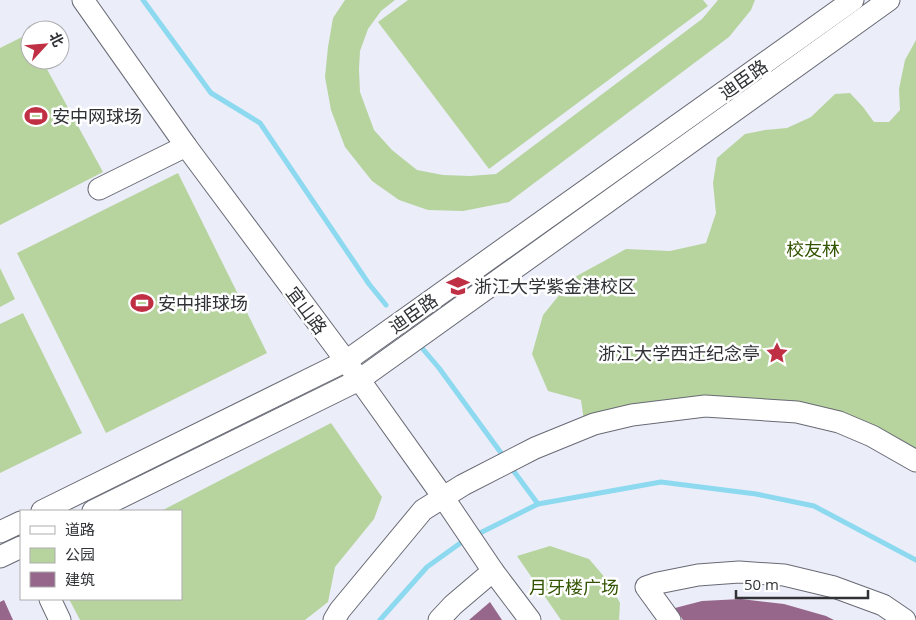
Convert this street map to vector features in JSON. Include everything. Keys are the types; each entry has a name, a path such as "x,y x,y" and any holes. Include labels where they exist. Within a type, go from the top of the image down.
{"street":[{"name":"宜山路","path":"83,0 186,146 346,361 530,620"},
{"name":"迪臣路","path":"44,510 346,361 853,0"},
{"name":"迪臣路","path":"95,510 359,380 889,0"},
{"path":"99,189 186,146"},
{"path":"334,620 340,610 423,510 448,506 463,485 535,448 594,424 632,415 705,406 797,412 839,422 872,436 916,461"},
{"path":"0,557 20,547"},
{"path":"439,620 490,566"},
{"path":"662,616 646,588 658,583 698,576 739,572 784,575 834,587 883,605 905,620"},
{"path":"50,600 60,620"}],"green space":[{"path":"345,0 395,0 381,11 368,29 360,51 360,92 374,130 392,150 417,170 443,175 470,176 496,174 702,19 718,0 755,0 751,10 729,37 509,202 463,211 428,210 399,200 372,181 345,147 331,110 325,77 333,18"},
{"path":"408,0 703,0 708,6 489,169 378,22"},
{"name":"安中网球场","path":"20,38 20,70 47,70 103,172 0,225 0,48"},
{"name":"校友林","path":"916,40 916,461 872,436 705,406 585,428 581,400 548,391 532,354 543,315 573,278 626,249 670,251 706,243 716,213 713,183 717,158 745,134 787,128 811,117 835,94 850,93 874,122 889,122 900,110 899,89 905,60"},
{"name":"安中排球场","path":"178,173 267,353 106,433 17,253"},
{"path":"0,268 15,299 0,307"},
{"path":"23,313 82,433 0,473 0,324"},
{"path":"331,423 382,497 374,519 335,567 328,602 305,620 80,620 70,600 182,600 182,510 163,510"},
{"name":"月牙楼广场","path":"550,546 589,559 607,580 620,603 619,620 561,620 517,556"}],"building":[{"path":"741,599 784,604 834,620 683,620 675,608 702,601"},
{"path":"4,600 13,620 0,620 0,602"},
{"path":"490,602 502,620 469,620"}],"waterway":[{"path":"143,0 211,93 260,123 369,284 386,305"},
{"path":"422,348 439,368 504,457"},
{"path":"510,466 538,504"},
{"path":"474,536 538,504 661,482 756,494 814,506 916,560"},
{"path":"380,620 427,567 466,539"}],"place":[{"name":"安中网球场","path":"36,116"},
{"name":"浙江大学紫金港校区","path":"458,286"},
{"name":"安中排球场","path":"142,303"},
{"name":"浙江大学西迁纪念亭","path":"777,353"}]}
